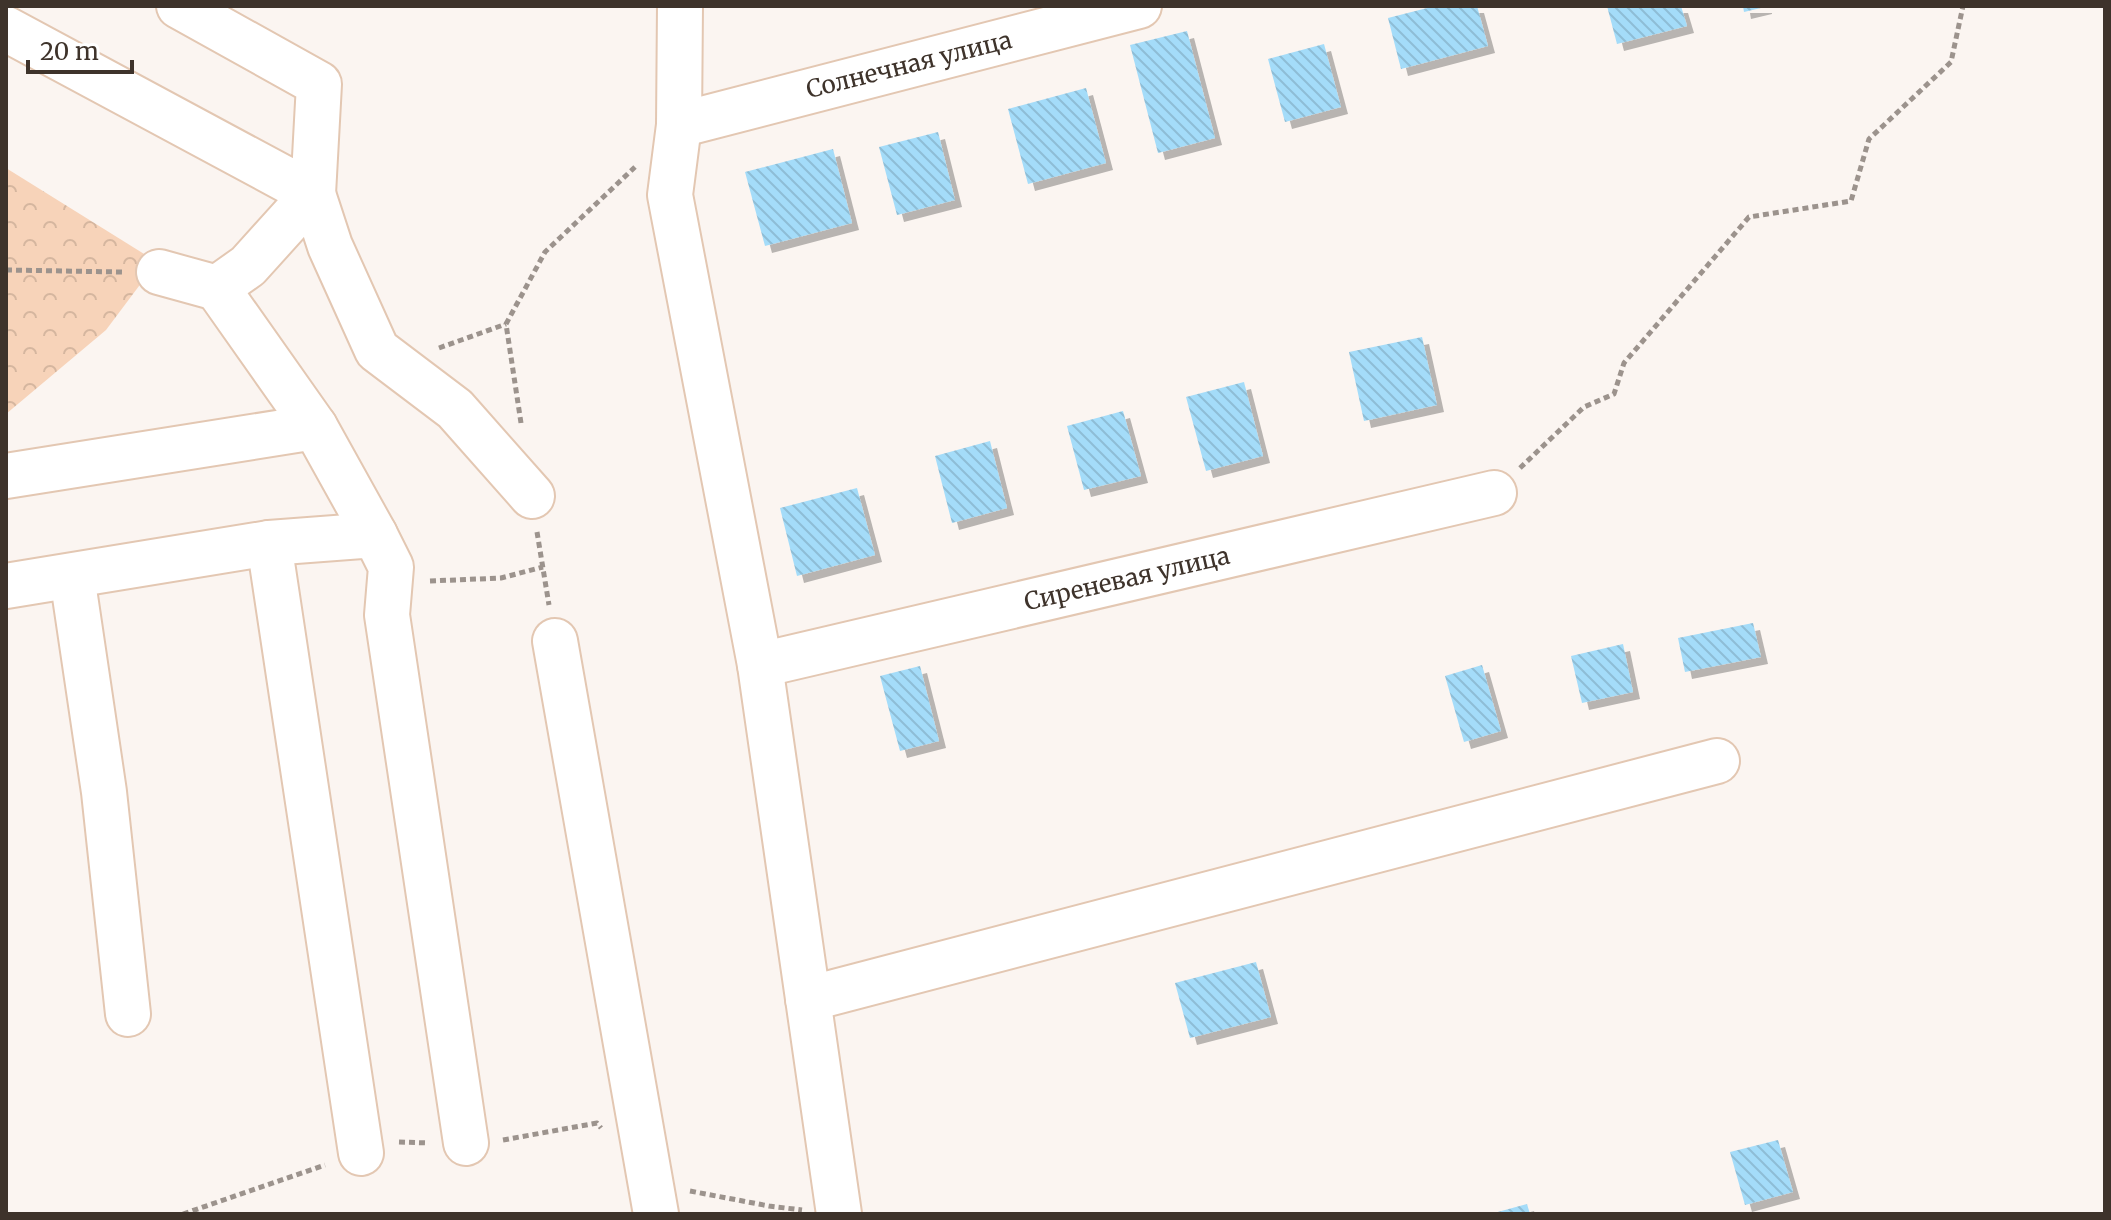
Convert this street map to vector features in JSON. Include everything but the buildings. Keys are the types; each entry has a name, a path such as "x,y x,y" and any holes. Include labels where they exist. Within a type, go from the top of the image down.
{"street":[{"path":"179,6 319,84 313,194 330,246 377,350 455,409 532,496"},
{"path":"680,6 679,125 670,195 760,665 839,1214"},
{"name":"Солнечная улица","path":"679,125 1139,6"},
{"path":"6,29 313,194"},
{"path":"217,288 248,266 313,194"},
{"path":"159,272 217,288 315,427 383,551 387,615 466,1143"},
{"path":"6,476 315,427"},
{"name":"Сиреневая улица","path":"760,665 1494,493"},
{"path":"6,586 269,543 383,551"},
{"path":"269,543 361,1153"},
{"path":"72,576 104,792 128,1014"},
{"path":"555,641 652,1194"},
{"path":"808,999 1717,761"}],"path":[{"path":"1494,493 1584,407 1614,394 1624,363 1749,217 1851,201 1869,139 1951,62 1963,6"},
{"path":"522,434 506,324 545,252 679,125"},
{"path":"6,270 159,272"},
{"path":"434,350 506,324"},
{"path":"532,496 555,641"},
{"path":"383,551 434,582 501,578 543,567"},
{"path":"183,1214 396,1142 486,1143 597,1123 607,1133"},
{"path":"652,1194 698,1194 839,1214"}],"green space":[{"path":"6,168 157,262 106,330 6,414"}]}
